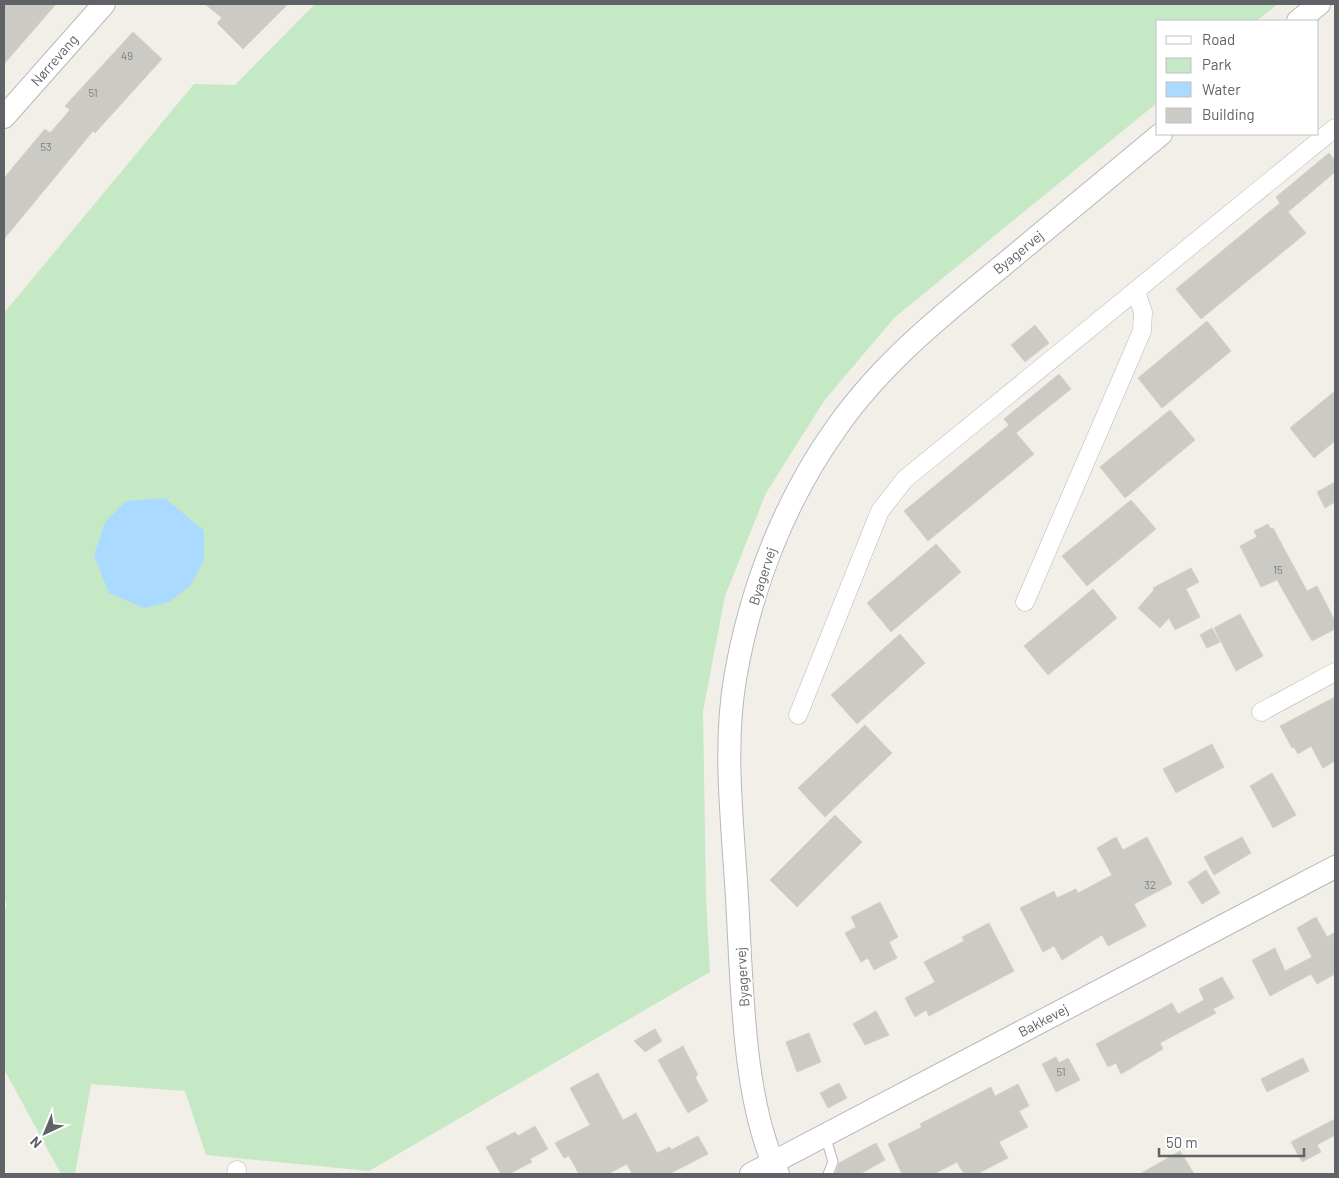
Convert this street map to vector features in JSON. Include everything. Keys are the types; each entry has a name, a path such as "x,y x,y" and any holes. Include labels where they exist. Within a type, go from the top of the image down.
{"street":[{"name":"Nørrevang","path":"4,117 104,4"},
{"path":"1299,20 1319,4"},
{"path":"798,715 880,511 905,479 1335,128"},
{"name":"Byagervej","path":"775,1169 757,1112 747,1048 730,756 735,681 752,605 775,537 799,488 836,428 875,379 920,333 1161,135"},
{"path":"1025,602 1142,331 1143,312 1136,291"},
{"path":"1261,712 1335,672"},
{"name":"Bakkevej","path":"751,1174 775,1169 825,1135 1335,867"}],"lane":[{"path":"825,1135 833,1162 828,1174"}],"green space":[{"path":"315,4 1278,4 1257,20 1156,20 1156,104 894,318 824,401 766,493 725,596 703,711 706,899 710,972 369,1171 206,1155 185,1091 91,1084 75,1174 61,1174 4,1069 4,912 7,905 4,898 4,313 194,84 235,85"}],"water":[{"path":"165,498 204,531 204,560 191,585 169,602 144,608 109,593 94,555 105,522 126,501"}],"building":[{"path":"4,4 56,4 4,64"},
{"path":"205,4 288,4 243,49 217,23 222,18"},
{"path":"133,32 162,59 95,133 93,131 4,239 4,178 45,129 50,133 70,110 65,106"},
{"path":"1329,153 1335,161 1335,172 1288,212 1306,233 1201,319 1176,289 1280,203 1276,197"},
{"path":"1207,321 1231,351 1162,408 1138,378"},
{"path":"1035,325 1049,343 1025,362 1011,345"},
{"path":"1059,374 1071,389 1016,433 1034,454 928,541 904,511 1009,425 1004,419"},
{"path":"1335,391 1335,441 1314,458 1290,428"},
{"path":"1170,410 1195,440 1125,498 1100,467"},
{"path":"1335,482 1335,502 1325,508 1317,492"},
{"path":"1131,500 1156,529 1087,586 1062,556"},
{"path":"1268,524 1271,529 1273,528 1307,591 1317,586 1335,621 1335,629 1312,641 1277,580 1261,587 1240,546 1257,537 1254,531"},
{"path":"936,544 961,572 891,632 867,603"},
{"path":"1191,568 1199,582 1186,589 1200,617 1175,630 1169,618 1160,628 1138,608 1154,590 1153,588"},
{"path":"1093,589 1117,618 1048,675 1024,646"},
{"path":"1240,614 1263,656 1236,671 1214,628"},
{"path":"1212,628 1220,642 1207,648 1200,635"},
{"path":"900,634 925,663 857,724 831,695"},
{"path":"1335,697 1335,761 1323,768 1311,746 1298,754 1294,747 1292,748 1280,726"},
{"path":"865,725 892,753 825,817 798,788"},
{"path":"1212,744 1224,767 1176,793 1163,769"},
{"path":"1272,773 1296,815 1273,828 1250,786"},
{"path":"835,815 862,842 797,907 770,880"},
{"path":"1116,837 1123,850 1147,837 1172,884 1134,904 1146,926 1108,946 1102,935 1062,960 1054,946 1043,952 1020,908 1054,891 1057,898 1076,889 1078,893 1112,875 1097,848"},
{"path":"1242,837 1251,853 1214,875 1204,857"},
{"path":"1206,870 1220,893 1202,904 1188,882"},
{"path":"880,902 898,937 889,942 897,958 874,970 868,958 861,962 845,933 856,927 851,917"},
{"path":"1316,917 1327,937 1335,932 1335,974 1317,984 1311,974 1270,996 1252,960 1275,948 1285,971 1312,957 1297,928"},
{"path":"989,923 1014,971 929,1016 926,1010 915,1017 905,998 935,982 924,962 964,941 962,937"},
{"path":"1222,977 1234,998 1213,1009 1216,1013 1160,1043 1163,1049 1121,1074 1116,1063 1108,1067 1096,1044 1172,1003 1178,1014 1204,1000 1199,989"},
{"path":"876,1011 889,1035 865,1045 853,1024"},
{"path":"655,1029 662,1041 645,1052 634,1041"},
{"path":"809,1033 821,1062 797,1072 786,1042"},
{"path":"683,1046 698,1075 695,1077 708,1101 688,1113 658,1060"},
{"path":"1056,1057 1059,1063 1068,1058 1080,1080 1056,1092 1042,1064"},
{"path":"1303,1058 1309,1071 1267,1092 1261,1079"},
{"path":"598,1073 623,1120 636,1113 657,1153 670,1147 671,1150 698,1136 708,1154 669,1174 632,1174 627,1164 608,1174 579,1174 569,1156 564,1158 555,1143 590,1125 570,1088"},
{"path":"839,1083 847,1098 828,1108 820,1093"},
{"path":"1018,1084 1029,1106 1019,1111 1028,1127 999,1142 1008,1158 977,1174 964,1174 957,1162 934,1174 902,1174 888,1144 922,1127 920,1124 991,1087 995,1096"},
{"path":"1335,1119 1335,1135 1317,1145 1321,1152 1302,1162 1291,1142"},
{"path":"535,1126 548,1149 530,1159 532,1162 509,1174 501,1174 486,1147 515,1132 518,1136"},
{"path":"876,1143 885,1160 860,1174 835,1174 839,1163"},
{"path":"1180,1151 1194,1174 1140,1174"}]}
